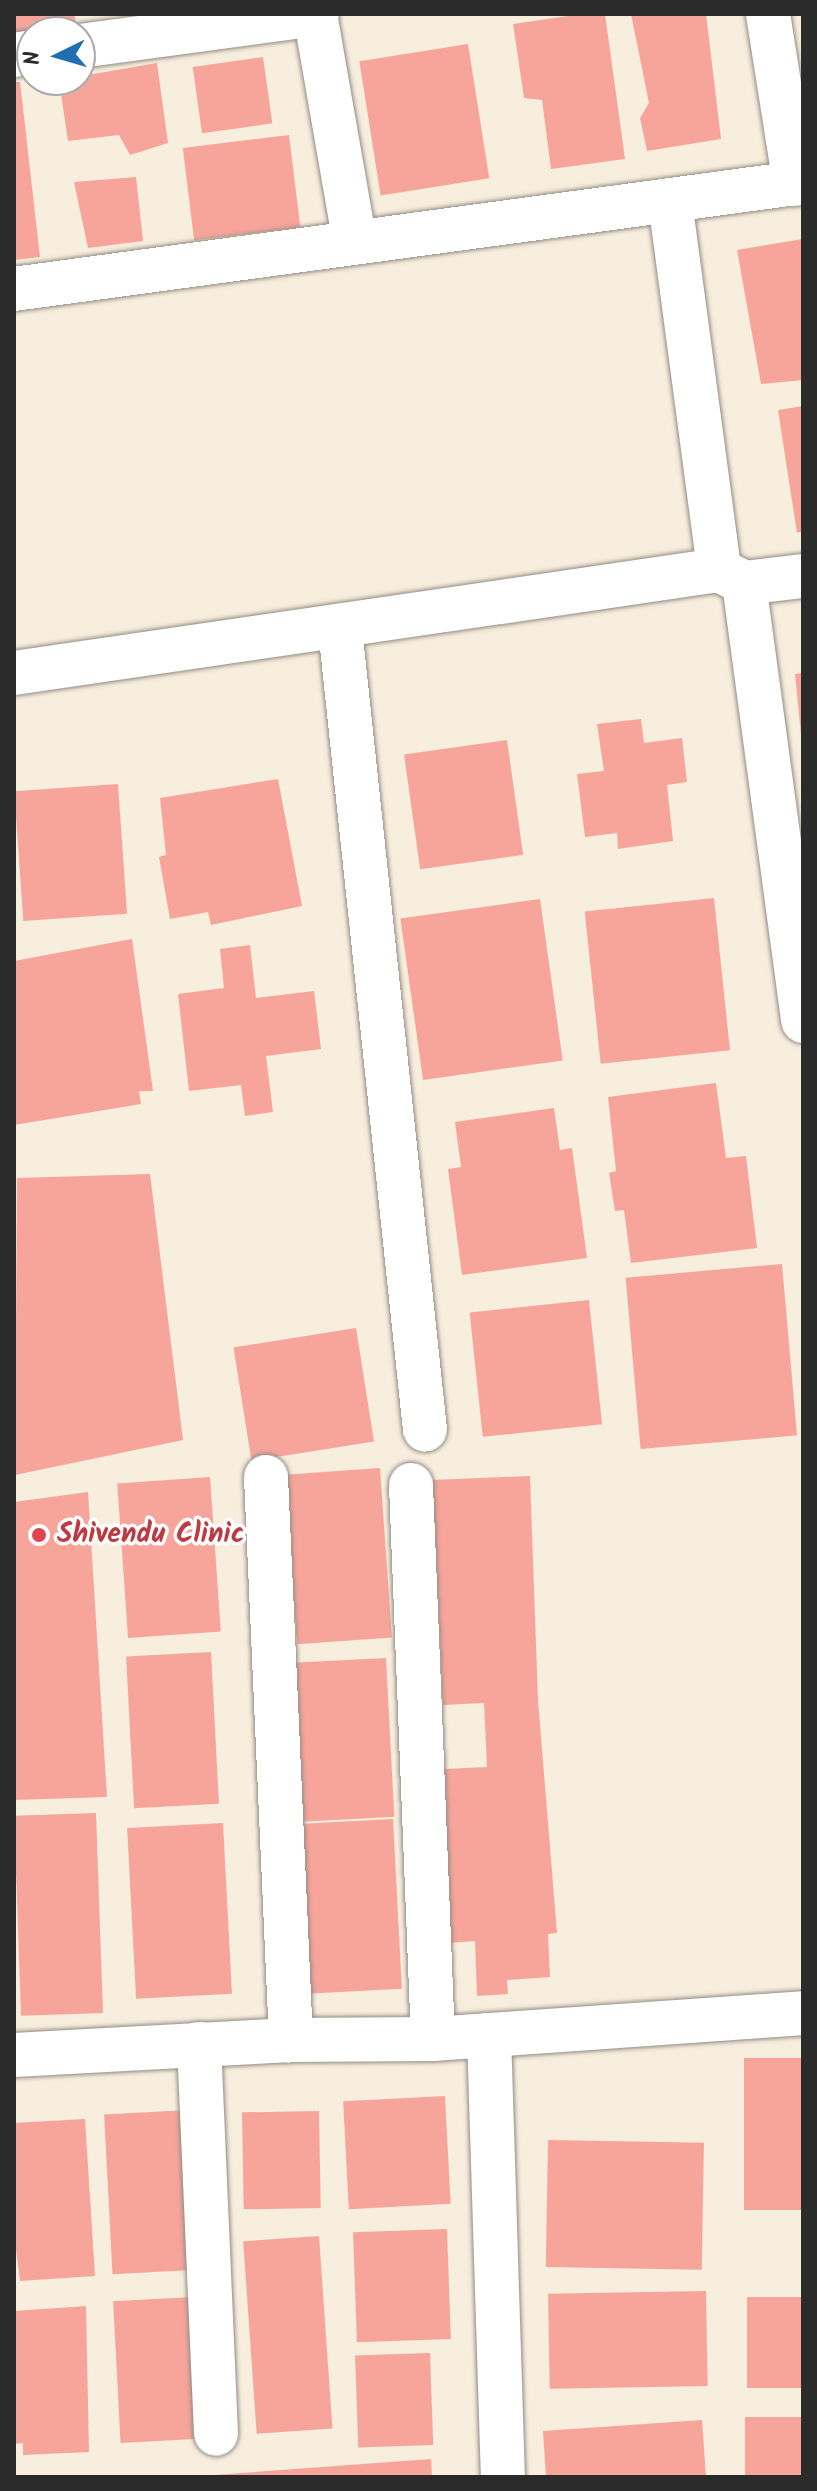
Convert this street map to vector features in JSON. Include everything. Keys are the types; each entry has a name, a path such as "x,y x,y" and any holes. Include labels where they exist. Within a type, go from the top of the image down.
{"street":[{"path":"96,44 316,14 355,243"},
{"path":"14,289 799,183 768,14"},
{"path":"670,201 803,1021"},
{"path":"14,673 732,576 803,576"},
{"path":"340,628 425,1430"},
{"path":"266,1477 291,2040"},
{"path":"411,1485 433,2039"},
{"path":"14,2055 291,2040 433,2039 803,2013"},
{"path":"489,2035 503,2477"},
{"path":"199,2044 216,2434"}],"building":[{"path":"14,14 74,14 16,16 14,33"},
{"path":"582,14 605,14 625,159 551,169 542,100 524,98 513,24"},
{"path":"631,14 706,14 721,139 647,151 640,118 649,103"},
{"path":"468,44 489,178 381,196 359,61"},
{"path":"263,57 272,123 202,133 193,67"},
{"path":"157,63 168,143 130,155 119,135 68,141 61,96 96,96 96,74"},
{"path":"16,82 16,96 22,96 40,257 14,260"},
{"path":"289,135 300,227 194,240 183,148"},
{"path":"136,177 143,241 88,248 74,182"},
{"path":"803,239 803,380 761,384 737,250"},
{"path":"803,406 803,531 797,533 778,410"},
{"path":"803,673 803,734 801,734 795,674"},
{"path":"641,719 644,743 682,738 687,782 667,785 673,841 618,849 617,833 585,837 577,774 604,771 597,724"},
{"path":"507,740 523,855 420,869 404,754"},
{"path":"278,779 302,906 211,925 208,912 170,919 159,857 166,855 160,798"},
{"path":"118,784 127,914 23,921 14,791"},
{"path":"714,898 730,1050 601,1064 585,912"},
{"path":"540,899 563,1060 423,1080 400,919"},
{"path":"132,939 153,1091 139,1091 141,1104 14,1125 14,961"},
{"path":"250,945 256,998 314,991 321,1049 266,1056 273,1112 245,1116 241,1085 189,1091 178,994 224,988 220,949"},
{"path":"716,1083 726,1158 746,1156 757,1248 631,1263 624,1210 615,1211 609,1173 616,1171 608,1097"},
{"path":"554,1108 560,1150 572,1148 587,1258 462,1275 448,1169 461,1167 455,1122"},
{"path":"150,1174 183,1440 15,1475 17,1178"},
{"path":"782,1264 797,1435 641,1449 626,1278"},
{"path":"589,1300 602,1424 483,1437 470,1313"},
{"path":"356,1328 374,1442 252,1461 234,1347"},
{"path":"380,1468 392,1638 297,1644 285,1475"},
{"path":"530,1476 538,1700 557,1933 548,1934 550,1977 507,1980 508,1994 477,1996 475,1941 448,1943 444,1769 487,1767 484,1703 443,1705 432,1480"},
{"path":"210,1477 221,1632 128,1638 117,1483"},
{"path":"88,1492 107,1797 14,1800 14,1502"},
{"path":"211,1652 219,1804 134,1808 126,1656"},
{"path":"386,1658 394,1817 301,1822 293,1663"},
{"path":"96,1813 103,2013 21,2016 14,1816"},
{"path":"393,1819 402,1989 307,1994 298,1824"},
{"path":"223,1823 232,1994 136,1999 127,1828"},
{"path":"744,2058 803,2058 803,2210 744,2210"},
{"path":"445,2096 451,2204 349,2209 343,2101"},
{"path":"189,2110 197,2270 112,2274 104,2114"},
{"path":"319,2111 321,2208 244,2209 242,2112"},
{"path":"85,2119 95,2276 20,2281 14,2234 14,2123"},
{"path":"548,2140 704,2143 702,2270 546,2267"},
{"path":"447,2229 451,2339 357,2342 353,2232"},
{"path":"319,2236 332,2429 257,2434 243,2241"},
{"path":"706,2291 708,2386 550,2389 548,2294"},
{"path":"192,2297 199,2439 121,2443 113,2301"},
{"path":"747,2297 803,2297 803,2388 747,2388"},
{"path":"86,2306 89,2452 23,2455 23,2443 14,2444 14,2311"},
{"path":"430,2353 433,2445 358,2448 355,2356"},
{"path":"745,2417 803,2417 803,2477 745,2477"},
{"path":"702,2420 706,2477 546,2477 543,2431"},
{"path":"431,2459 432,2477 214,2477 214,2475"}],"place":[{"name":"Shivendu Clinic","path":"39,1535"}]}
